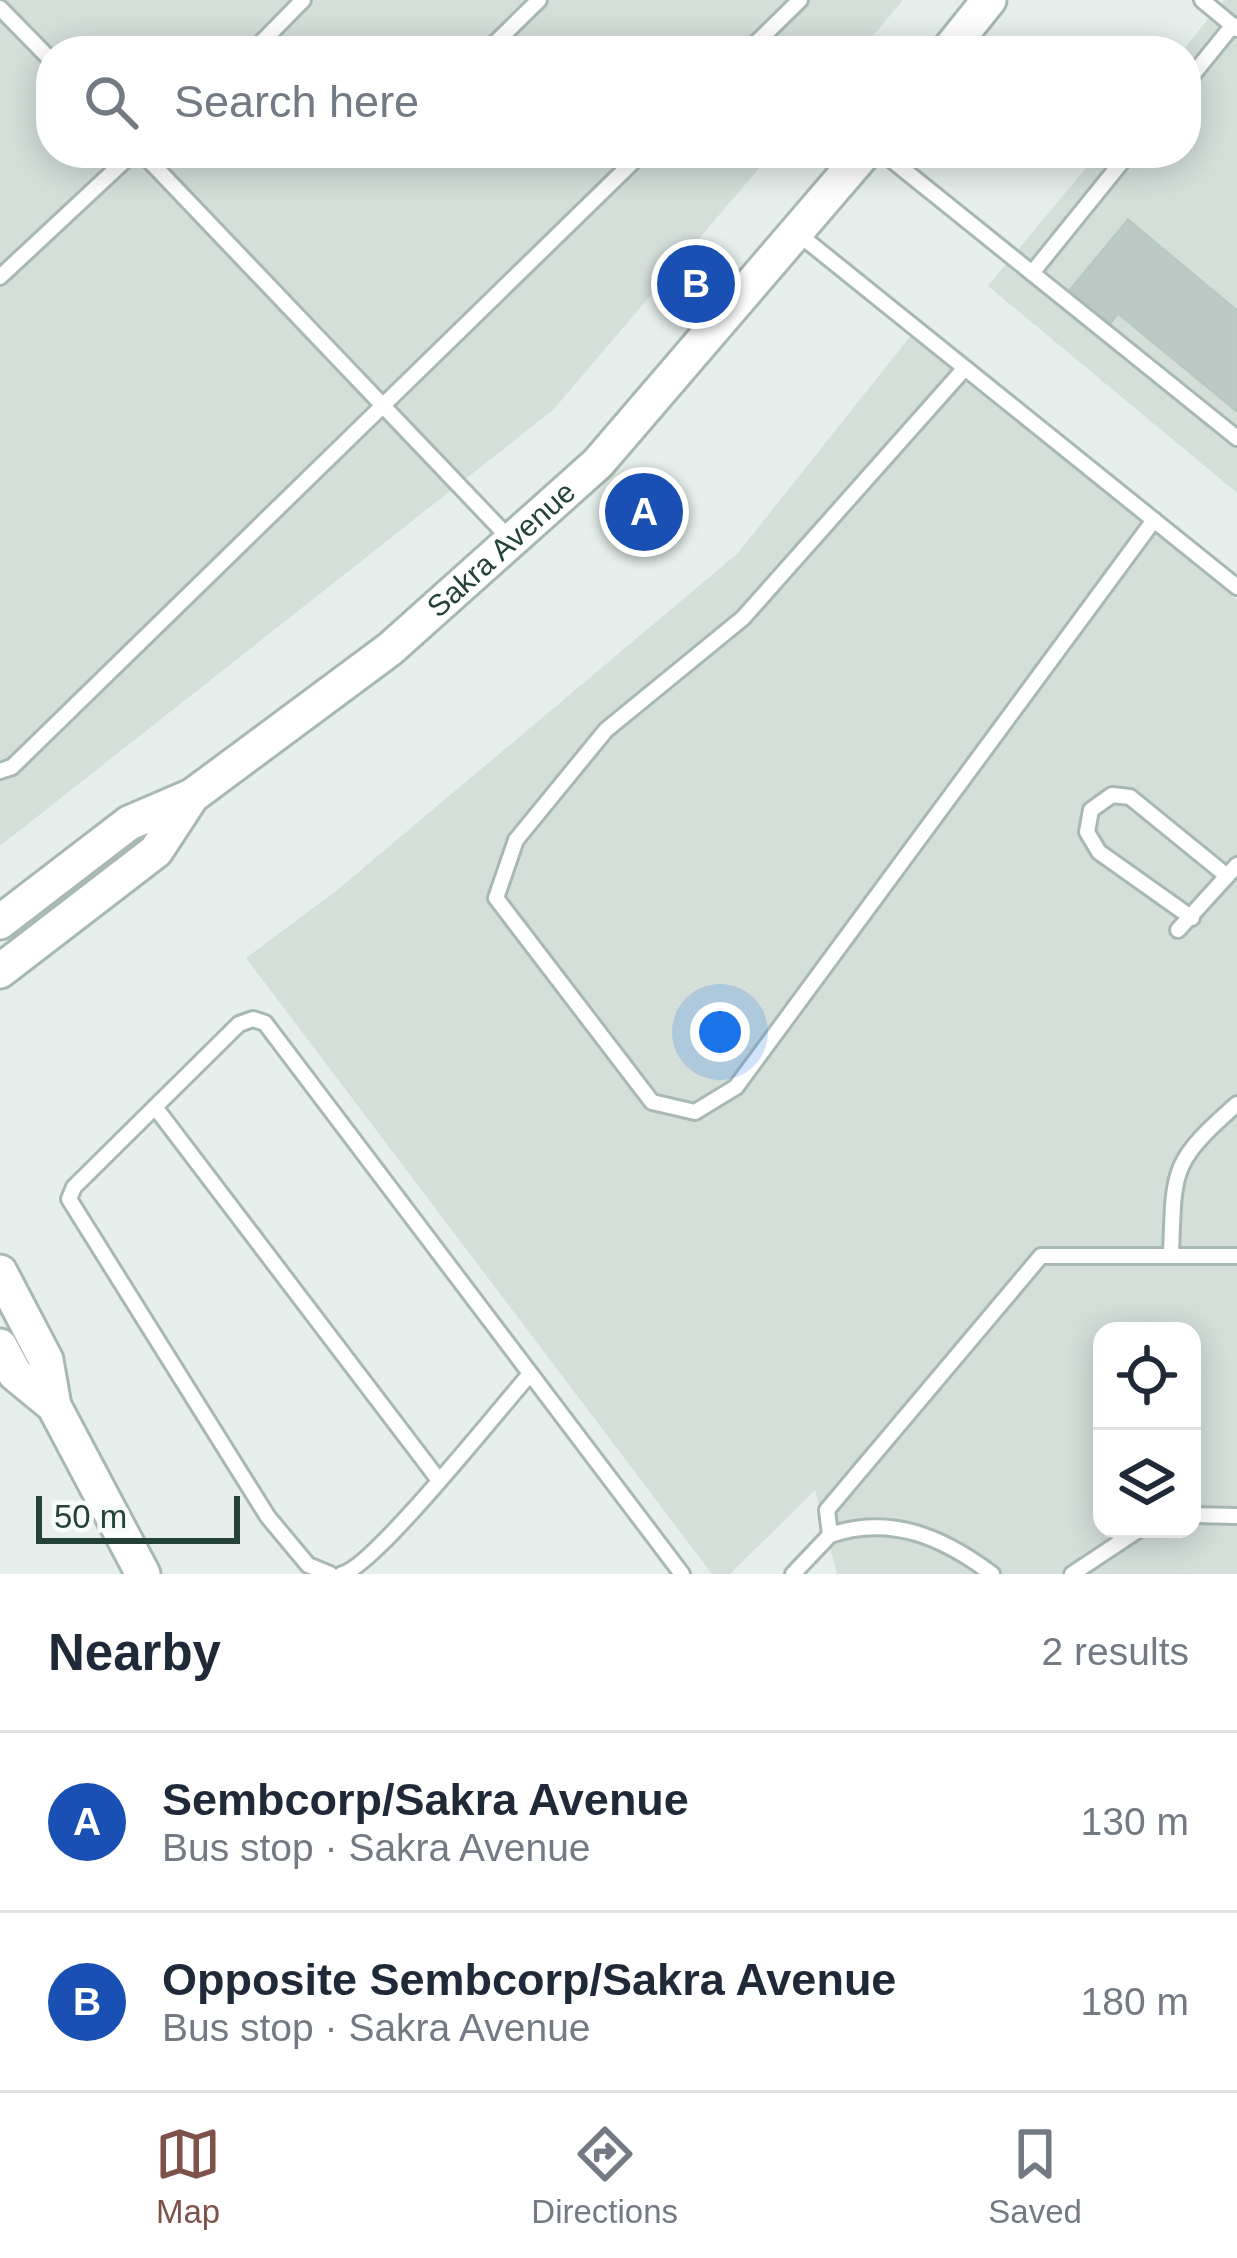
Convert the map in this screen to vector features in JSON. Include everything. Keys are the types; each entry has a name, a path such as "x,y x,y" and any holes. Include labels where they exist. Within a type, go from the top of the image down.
{"street":[{"path":"959,36 989,0"},
{"name":"Sakra Avenue","path":"0,922 129,823 192,796 390,649 598,463 851,168"},
{"name":"Sakra Avenue","path":"0,971 156,851 192,796"},
{"path":"0,1272 46,1360 54,1406 143,1574"},
{"path":"0,1346 15,1374 54,1406"}],"lane":[{"path":"268,36 303,0"},
{"path":"502,36 539,0"},
{"path":"1201,66 1235,27 1202,0"},
{"path":"761,36 790,3"},
{"path":"0,8 36,45"},
{"path":"0,277 120,168"},
{"path":"152,168 384,403 511,540"},
{"path":"0,771 12,767 627,168"},
{"path":"902,168 1237,438"},
{"path":"1032,273 1117,168"},
{"path":"796,232 1237,587"},
{"path":"965,368 743,618 606,730 516,840 496,898 652,1102 695,1112 736,1087 1154,520"},
{"path":"1178,930 1192,918 1232,870 1130,797 1112,796 1091,810 1087,832 1100,852 1192,918"},
{"path":"330,1574 308,1565 268,1517 71,1206 74,1187 239,1024 265,1022 682,1574"},
{"path":"1171,1256 1174,1172 1195,1142 1237,1104"},
{"path":"155,1107 438,1479"},
{"path":"830,1535 827,1510 1036,1259 1237,1256"},
{"path":"342,1574 355,1572 387,1538 530,1374"},
{"path":"1201,1514 1237,1516"},
{"path":"793,1574 830,1535 924,1532 949,1541 992,1574"},
{"path":"1072,1574 1126,1538"}],"shaded area":[{"path":"0,0 903,0 873,36 36,36 36,168 759,168 553,410 0,846"},
{"path":"1224,0 1237,0 1237,493 988,286 1086,168 1201,168 1201,36 1194,36"},
{"path":"912,334 1237,600 1237,1574 837,1574 815,1490 730,1574 712,1574 246,958 336,891 738,553"}],"building":[{"path":"1128,220 1237,311 1237,411 1118,313 1106,328 1066,295"}],"place":[{"name":"Opposite Sembcorp/Sakra Avenue","path":"696,284"},
{"name":"Sembcorp/Sakra Avenue","path":"644,512"}]}
